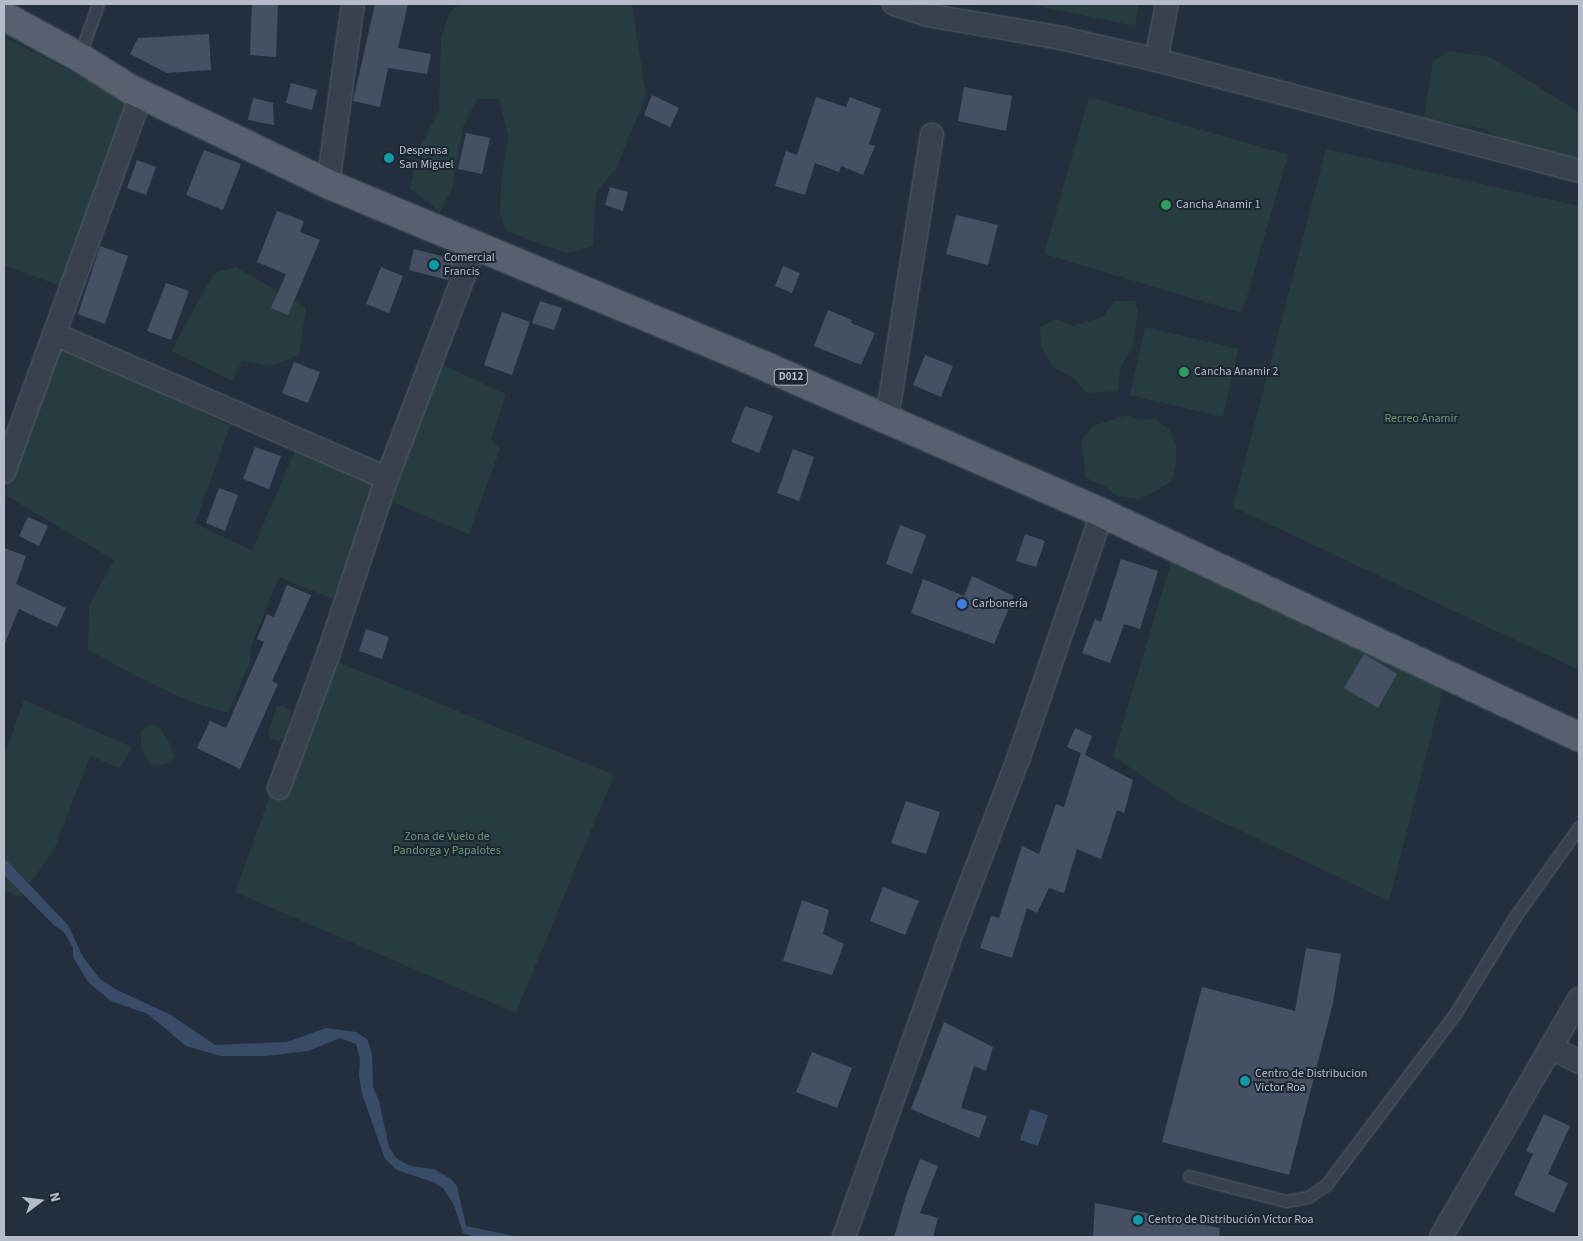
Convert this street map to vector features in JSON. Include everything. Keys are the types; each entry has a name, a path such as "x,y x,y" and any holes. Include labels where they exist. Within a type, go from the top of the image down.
{"main road":[{"name":"D012","path":"4,16 79,57 141,95 328,184 887,418 1102,513 1579,736"}],"street":[{"path":"328,184 353,4"},
{"path":"894,4 927,14 1061,38 1156,60 1579,171"},
{"path":"1156,60 1168,4"},
{"path":"4,472 141,95"},
{"path":"887,418 932,135"},
{"path":"279,788 329,652 387,478 475,246"},
{"path":"54,334 387,478"},
{"path":"844,1237 954,927 1018,757 1102,513"},
{"path":"1441,1237 1579,999"},
{"path":"1552,1048 1579,1062"}],"lane":[{"path":"79,57 98,4"},
{"path":"1190,1176 1286,1201 1308,1197 1326,1185 1455,1014 1514,918 1579,827"}],"green space":[{"path":"460,4 632,4 646,96 616,168 596,193 593,246 566,253 506,231 500,212 501,182 508,135 499,99 477,99 463,127 452,189 440,212 410,188 418,151 439,111 441,38 450,11"},
{"path":"1028,4 1139,4 1135,26"},
{"path":"4,37 129,101 63,287 4,265"},
{"path":"1450,51 1490,57 1579,112 1579,162 1537,159 1485,129 1424,119 1433,61"},
{"name":"Cancha Anamir 1","path":"1089,97 1288,155 1242,313 1044,254"},
{"name":"Recreo Anamir","path":"1326,149 1579,206 1579,670 1233,507"},
{"path":"236,267 306,308 299,355 272,366 242,361 232,381 171,351 214,273"},
{"path":"1114,301 1135,301 1138,312 1133,346 1120,369 1118,391 1087,393 1075,379 1053,367 1041,347 1040,327 1056,319 1073,326 1103,317"},
{"name":"Cancha Anamir 2","path":"1145,327 1238,349 1223,417 1130,395"},
{"path":"59,344 230,426 195,523 252,551 295,451 380,486 333,599 279,577 251,646 250,662 228,713 194,703 150,683 88,650 89,606 114,560 4,494"},
{"path":"439,363 506,394 491,439 500,449 469,534 392,502"},
{"path":"1127,415 1138,420 1155,419 1169,430 1176,445 1176,463 1172,480 1155,492 1138,499 1117,496 1103,485 1086,478 1081,440 1093,426"},
{"path":"1173,556 1443,689 1389,901 1182,803 1113,756"},
{"name":"Zona de Vuelo de Pandorga y Papalotes","path":"321,655 614,775 516,1013 235,892"},
{"path":"24,700 132,747 120,768 90,756 54,850 20,897 4,891 4,757"},
{"path":"277,706 285,706 291,711 287,734 279,741 270,739 268,733"},
{"path":"150,724 161,728 172,748 174,758 165,764 153,766 146,758 141,746 141,732"}],"water":[{"path":"4,858 68,925 83,957 100,979 115,989 171,1015 215,1045 287,1042 326,1028 356,1032 367,1039 372,1053 373,1087 379,1101 389,1147 396,1158 410,1166 434,1169 451,1179 457,1186 466,1226 519,1237 474,1237 463,1233 454,1205 443,1188 433,1182 397,1170 385,1159 362,1094 359,1076 360,1058 356,1044 340,1038 308,1051 266,1056 221,1056 186,1046 148,1014 111,1001 88,982 73,957 73,948 64,932 55,926 4,875"},
{"path":"1030,1109 1048,1115 1038,1146 1020,1140"}],"building":[{"path":"252,4 278,4 276,57 250,55"},
{"path":"375,4 408,4 398,48 431,54 427,74 388,68 380,107 353,101"},
{"path":"209,34 211,70 167,73 130,54 138,38"},
{"path":"291,83 317,90 312,110 286,103"},
{"path":"964,87 1012,96 1006,131 958,121"},
{"path":"652,95 679,108 670,127 644,115"},
{"path":"816,97 846,107 850,97 881,109 869,144 875,146 863,175 841,166 839,172 815,163 805,195 775,186 786,151 797,155"},
{"path":"253,98 273,103 274,125 248,120"},
{"path":"466,133 490,138 482,174 458,169"},
{"path":"204,150 241,164 223,210 186,195"},
{"path":"137,160 156,167 146,195 127,188"},
{"path":"610,187 628,192 623,211 605,205"},
{"path":"277,211 304,221 300,232 320,240 288,315 271,308 286,274 257,262"},
{"path":"956,215 998,225 988,265 946,254"},
{"path":"100,246 128,256 105,324 78,314"},
{"name":"Comercial Francis","path":"414,249 456,260 448,280 409,270"},
{"path":"783,266 800,273 792,293 775,286"},
{"path":"381,267 403,276 389,313 366,304"},
{"path":"166,283 189,291 171,340 147,331"},
{"path":"540,301 562,308 554,330 532,323"},
{"path":"828,310 852,320 851,323 875,333 861,365 814,346"},
{"path":"502,312 530,322 512,375 484,365"},
{"path":"925,355 953,366 941,397 913,385"},
{"path":"294,362 320,372 308,403 282,393"},
{"path":"745,406 773,416 759,453 731,442"},
{"path":"255,447 281,456 269,489 243,479"},
{"path":"793,449 814,457 799,501 777,493"},
{"path":"219,488 238,495 225,531 206,523"},
{"path":"28,517 48,526 39,546 19,536"},
{"path":"900,525 926,535 912,574 886,564"},
{"path":"1025,534 1045,541 1036,567 1016,561"},
{"path":"4,548 26,556 16,584 66,608 57,627 19,609 4,645"},
{"path":"1121,559 1158,571 1140,629 1124,624 1110,663 1082,653 1095,619 1101,622"},
{"name":"Carbonería","path":"972,576 1014,596 994,644 911,613 923,579 964,596"},
{"path":"287,585 311,595 272,681 278,684 240,769 197,748 210,721 226,728 264,642 257,639 267,614 274,617"},
{"path":"366,629 389,637 382,659 359,651"},
{"path":"1364,654 1397,674 1378,708 1344,688"},
{"path":"1075,728 1092,736 1085,755 1133,780 1124,813 1117,810 1101,859 1077,849 1064,893 1049,888 1037,913 1027,908 1012,958 980,948 991,916 999,918 1022,846 1039,854 1056,804 1064,807 1081,753 1067,747"},
{"path":"906,801 940,812 926,854 891,843"},
{"path":"883,887 919,901 905,935 870,921"},
{"path":"802,900 829,910 823,934 844,944 832,975 783,961"},
{"name":"Centro de Distribucion Victor Roa","path":"1306,948 1341,954 1333,1003 1289,1175 1162,1142 1202,987 1295,1011"},
{"path":"944,1022 993,1047 986,1071 974,1066 961,1108 987,1116 979,1138 911,1109"},
{"path":"812,1052 852,1068 837,1108 796,1092"},
{"path":"1544,1114 1570,1126 1548,1174 1568,1183 1554,1213 1514,1195 1533,1154 1526,1151"},
{"path":"920,1159 938,1166 920,1213 938,1218 933,1237 894,1237 906,1196"},
{"name":"Centro de Distribución Víctor Roa","path":"1095,1203 1220,1228 1219,1237 1093,1237"}],"place":[{"name":"Despensa San Miguel","path":"389,158"},
{"name":"Cancha Anamir 1","path":"1166,205"},
{"name":"Comercial Francis","path":"434,265"},
{"name":"Cancha Anamir 2","path":"1184,372"},
{"name":"Carbonería","path":"962,604"},
{"name":"Centro de Distribucion Victor Roa","path":"1245,1081"},
{"name":"Centro de Distribución Víctor Roa","path":"1138,1220"}]}
